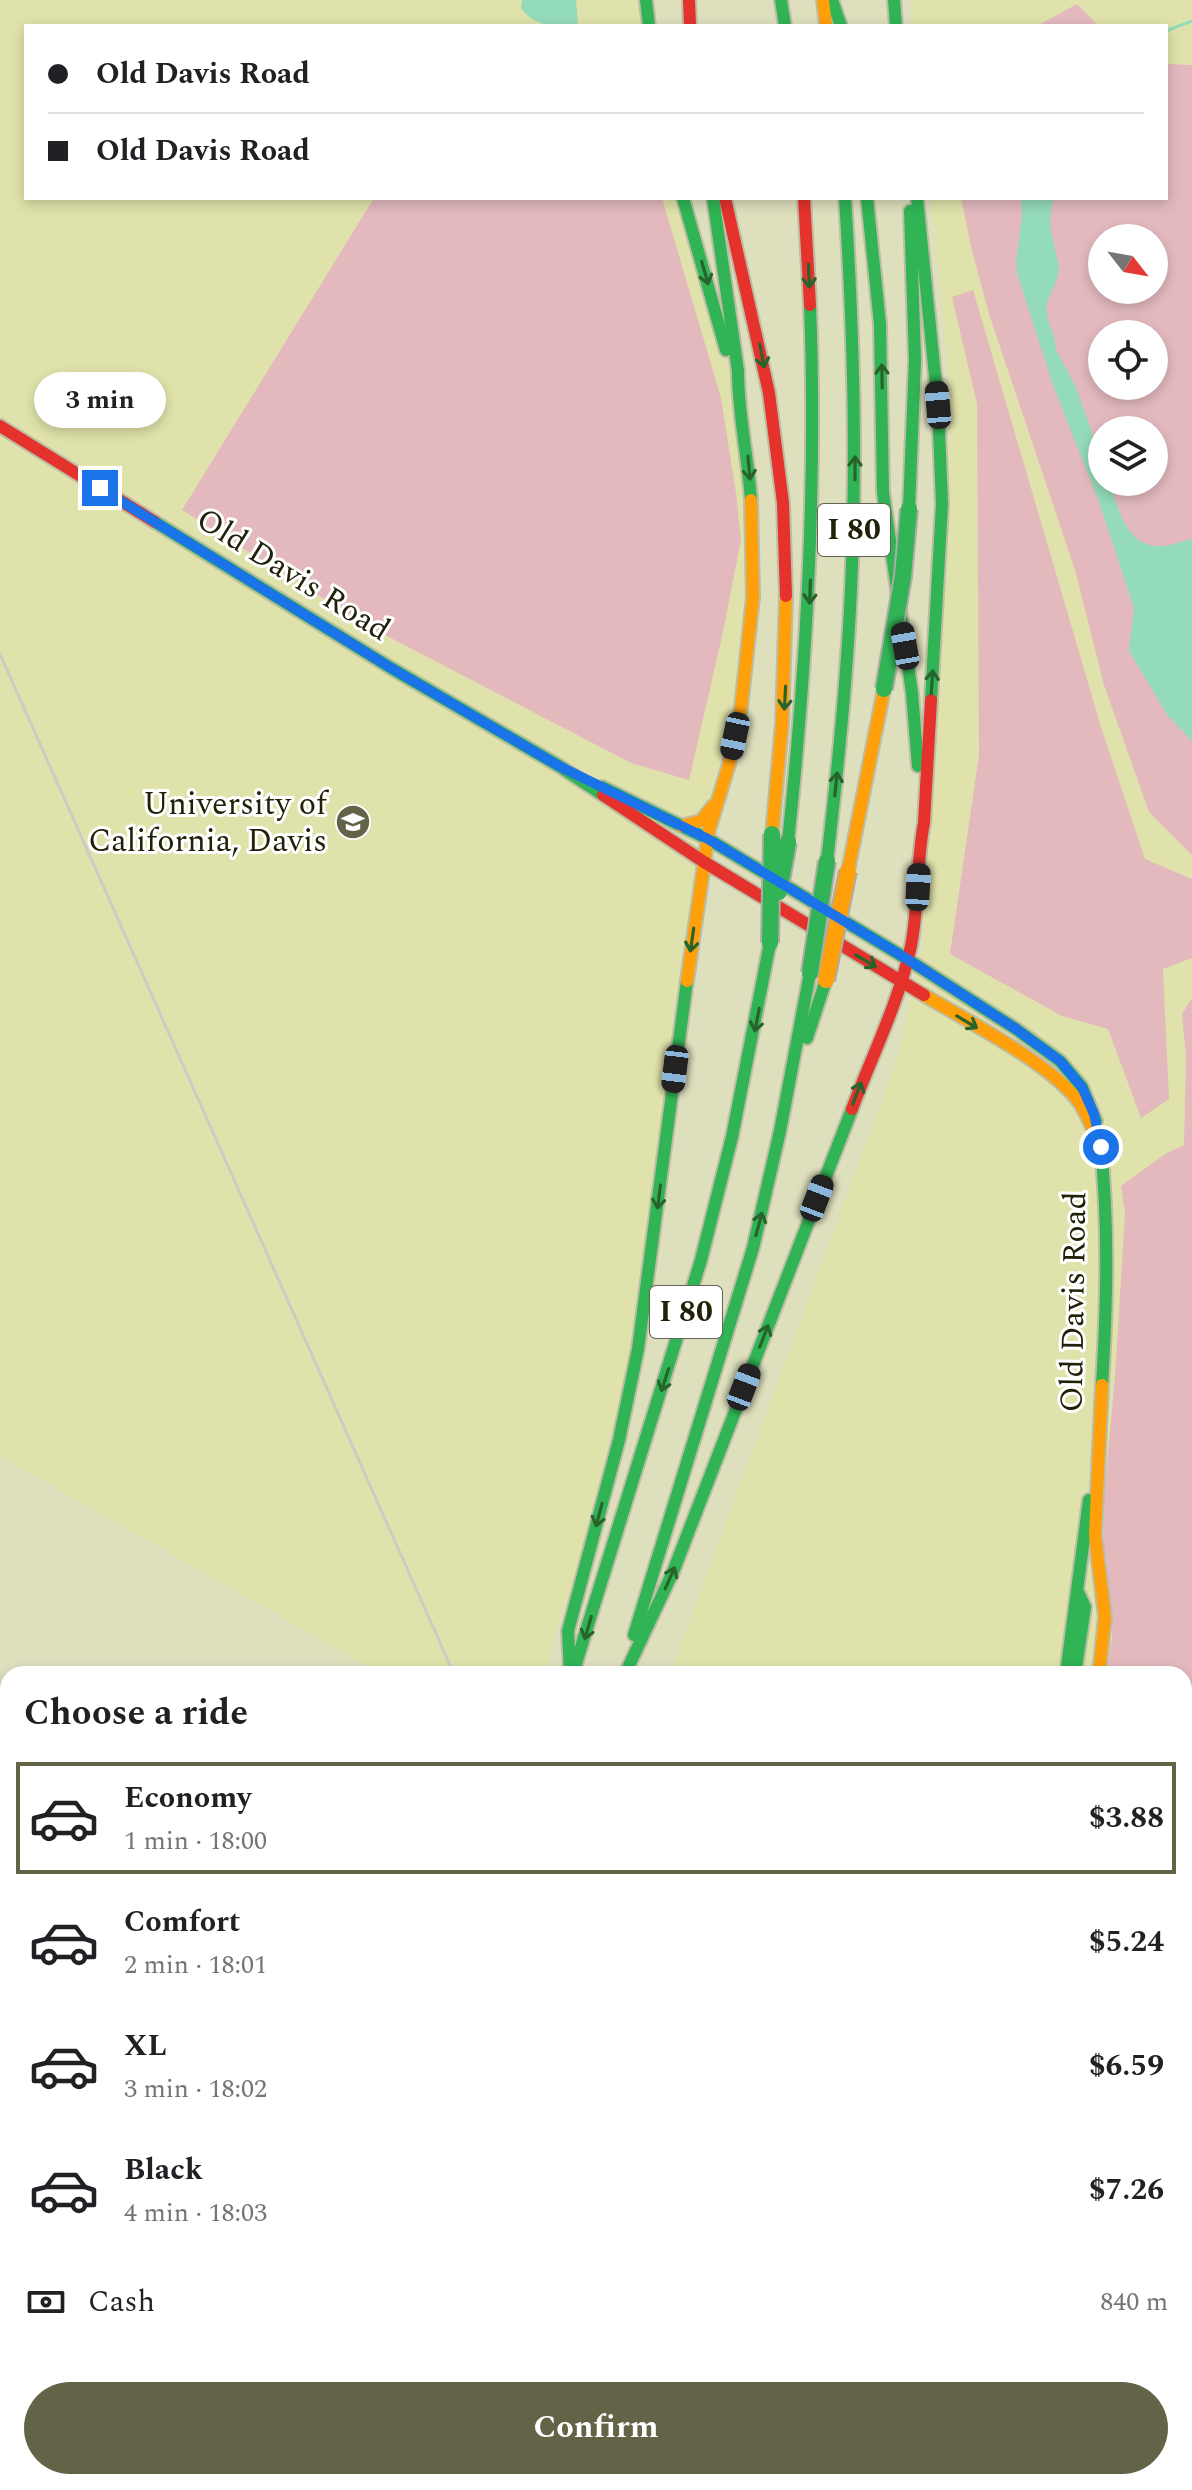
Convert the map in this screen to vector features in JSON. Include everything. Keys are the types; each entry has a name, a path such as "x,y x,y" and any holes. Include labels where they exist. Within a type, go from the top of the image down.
{"main road":[{"path":"646,0 649,24"},
{"path":"689,0 690,24"},
{"path":"781,0 785,24"},
{"path":"823,0 826,24"},
{"path":"832,0 840,24"},
{"path":"894,0 896,24"},
{"path":"684,200 738,391"},
{"path":"571,1666 568,1631 619,1440 638,1349 704,862 741,708 753,597 751,488 713,200"},
{"path":"725,200 769,395 784,520 788,619 780,838"},
{"name":"I 80","path":"574,1666 701,1260 736,1122 770,943 780,838 807,651 813,477 812,331 804,200"},
{"name":"I 80","path":"626,1666 652,1570 742,1286 763,1208 788,1097 827,861 843,723 853,554 853,331 845,200"},
{"path":"867,200 880,324 883,492 891,568 916,729 920,843"},
{"path":"788,1097 826,980 896,623 909,509 915,408 916,343 909,200"},
{"path":"628,1666 673,1572 900,982 911,945 924,823 942,504 938,405 917,200"},
{"name":"Old Davis Road","path":"0,426 391,668 559,766 704,862 1009,1046 1053,1076 1079,1102 1101,1147"},
{"name":"Old Davis Road","path":"559,766 708,839 907,959 1060,1061 1082,1087 1094,1114 1101,1147 1107,1245 1106,1332 1095,1535 1104,1625 1100,1666"},
{"path":"681,826 701,821 720,798"},
{"name":"Old Davis Road","path":"1067,1666 1092,1475 1097,1457"},
{"path":"1076,1666 1084,1601 1078,1592"},
{"path":"1083,1623 1090,1621 1104,1625"}],"shaded area":[{"name":"University of California, Davis","path":"0,0 639,0 641,24 24,24 24,200 676,200 730,375 745,490 747,555 744,633 734,706 710,802 674,1005 665,1097 628,1368 575,1576 557,1625 548,1666 367,1666 0,1456"},
{"path":"522,0 576,0 578,24 539,22 526,15 521,8"},
{"path":"911,0 1192,0 1192,1666 673,1666 899,1055 924,940 922,840 949,506 950,388 931,200 1168,200 1168,24 913,24"},
{"path":"1077,4 1097,24 1041,24"},
{"path":"1168,64 1192,65 1192,855 1149,812 1104,685 1075,570 989,314 961,200 1168,200"},
{"path":"373,200 663,200 721,398 741,540 689,780 631,763 364,624 182,510"},
{"path":"1021,200 1053,200 1051,231 1059,267 1046,305 1056,350 1075,385 1088,421 1088,474 1053,385 1016,262"},
{"path":"973,290 1101,727 1145,859 1192,879 1192,958 1163,969 1169,1099 1141,1118 1108,1029 1062,1016 950,954 979,755 977,404 952,297"},
{"path":"1097,496 1114,496 1129,530 1145,543 1164,546 1192,539 1192,741 1168,716 1129,651 1134,608"},
{"path":"1192,998 1192,1666 1107,1666 1112,1615 1103,1547 1104,1494 1125,1213 1121,1186 1165,1154 1184,1145 1186,1056 1182,1014"}],"waterway":[{"path":"1168,30 1192,21"}],"railway":[{"path":"0,654 450,1666"}],"traffic: fast":[{"path":"646,0 649,24"},
{"path":"781,0 785,24"},
{"path":"832,0 840,24"},
{"path":"894,0 896,24"},
{"path":"684,200 726,350"},
{"path":"713,200 738,371 751,500"},
{"path":"827,861 844,694 853,527 853,362 845,200"},
{"path":"867,200 880,324 883,492 912,693 918,766"},
{"path":"917,200 938,405 942,504 931,700"},
{"path":"909,509 915,360 910,211"},
{"path":"788,842 809,574 812,440 810,305"},
{"path":"884,689 903,576 909,509"},
{"path":"155,522 603,795"},
{"path":"602,787 708,839 1016,1029 1060,1061 1082,1087 1096,1121"},
{"path":"770,943 772,834"},
{"path":"779,892 788,842"},
{"path":"810,973 827,861"},
{"path":"575,1666 701,1260 732,1137 770,943"},
{"path":"634,1635 753,1248 780,1131 810,973"},
{"path":"807,1038 826,980"},
{"path":"570,1666 568,1631 619,1440 638,1349 687,981"},
{"path":"629,1666 673,1572 852,1109"},
{"path":"1100,1139 1106,1262 1102,1385"},
{"path":"1067,1666 1089,1500"},
{"path":"1076,1666 1085,1607 1078,1592"}],"traffic: slow":[{"path":"823,0 826,24"},
{"path":"687,981 709,830 729,764 741,708 753,597 751,500"},
{"path":"772,834 782,724 786,596"},
{"path":"848,871 884,689"},
{"path":"681,826 701,821 713,806"},
{"path":"826,980 848,871"},
{"path":"924,995 1049,1072 1079,1102 1101,1147"},
{"path":"1100,1666 1105,1617 1095,1535 1102,1385"}],"traffic: jam":[{"path":"689,0 690,24"},
{"path":"725,200 769,393 783,503 786,596"},
{"path":"804,200 810,305"},
{"path":"0,426 155,522"},
{"path":"852,1109 892,1008 911,946 924,823 931,700"},
{"path":"603,795 704,862 924,995"}],"place":[{"name":"University of California, Davis","path":"353,822"}],"route":[{"path":"100,488 391,668 559,766 708,839 1016,1029 1060,1061 1082,1087 1094,1114 1101,1147"}]}
